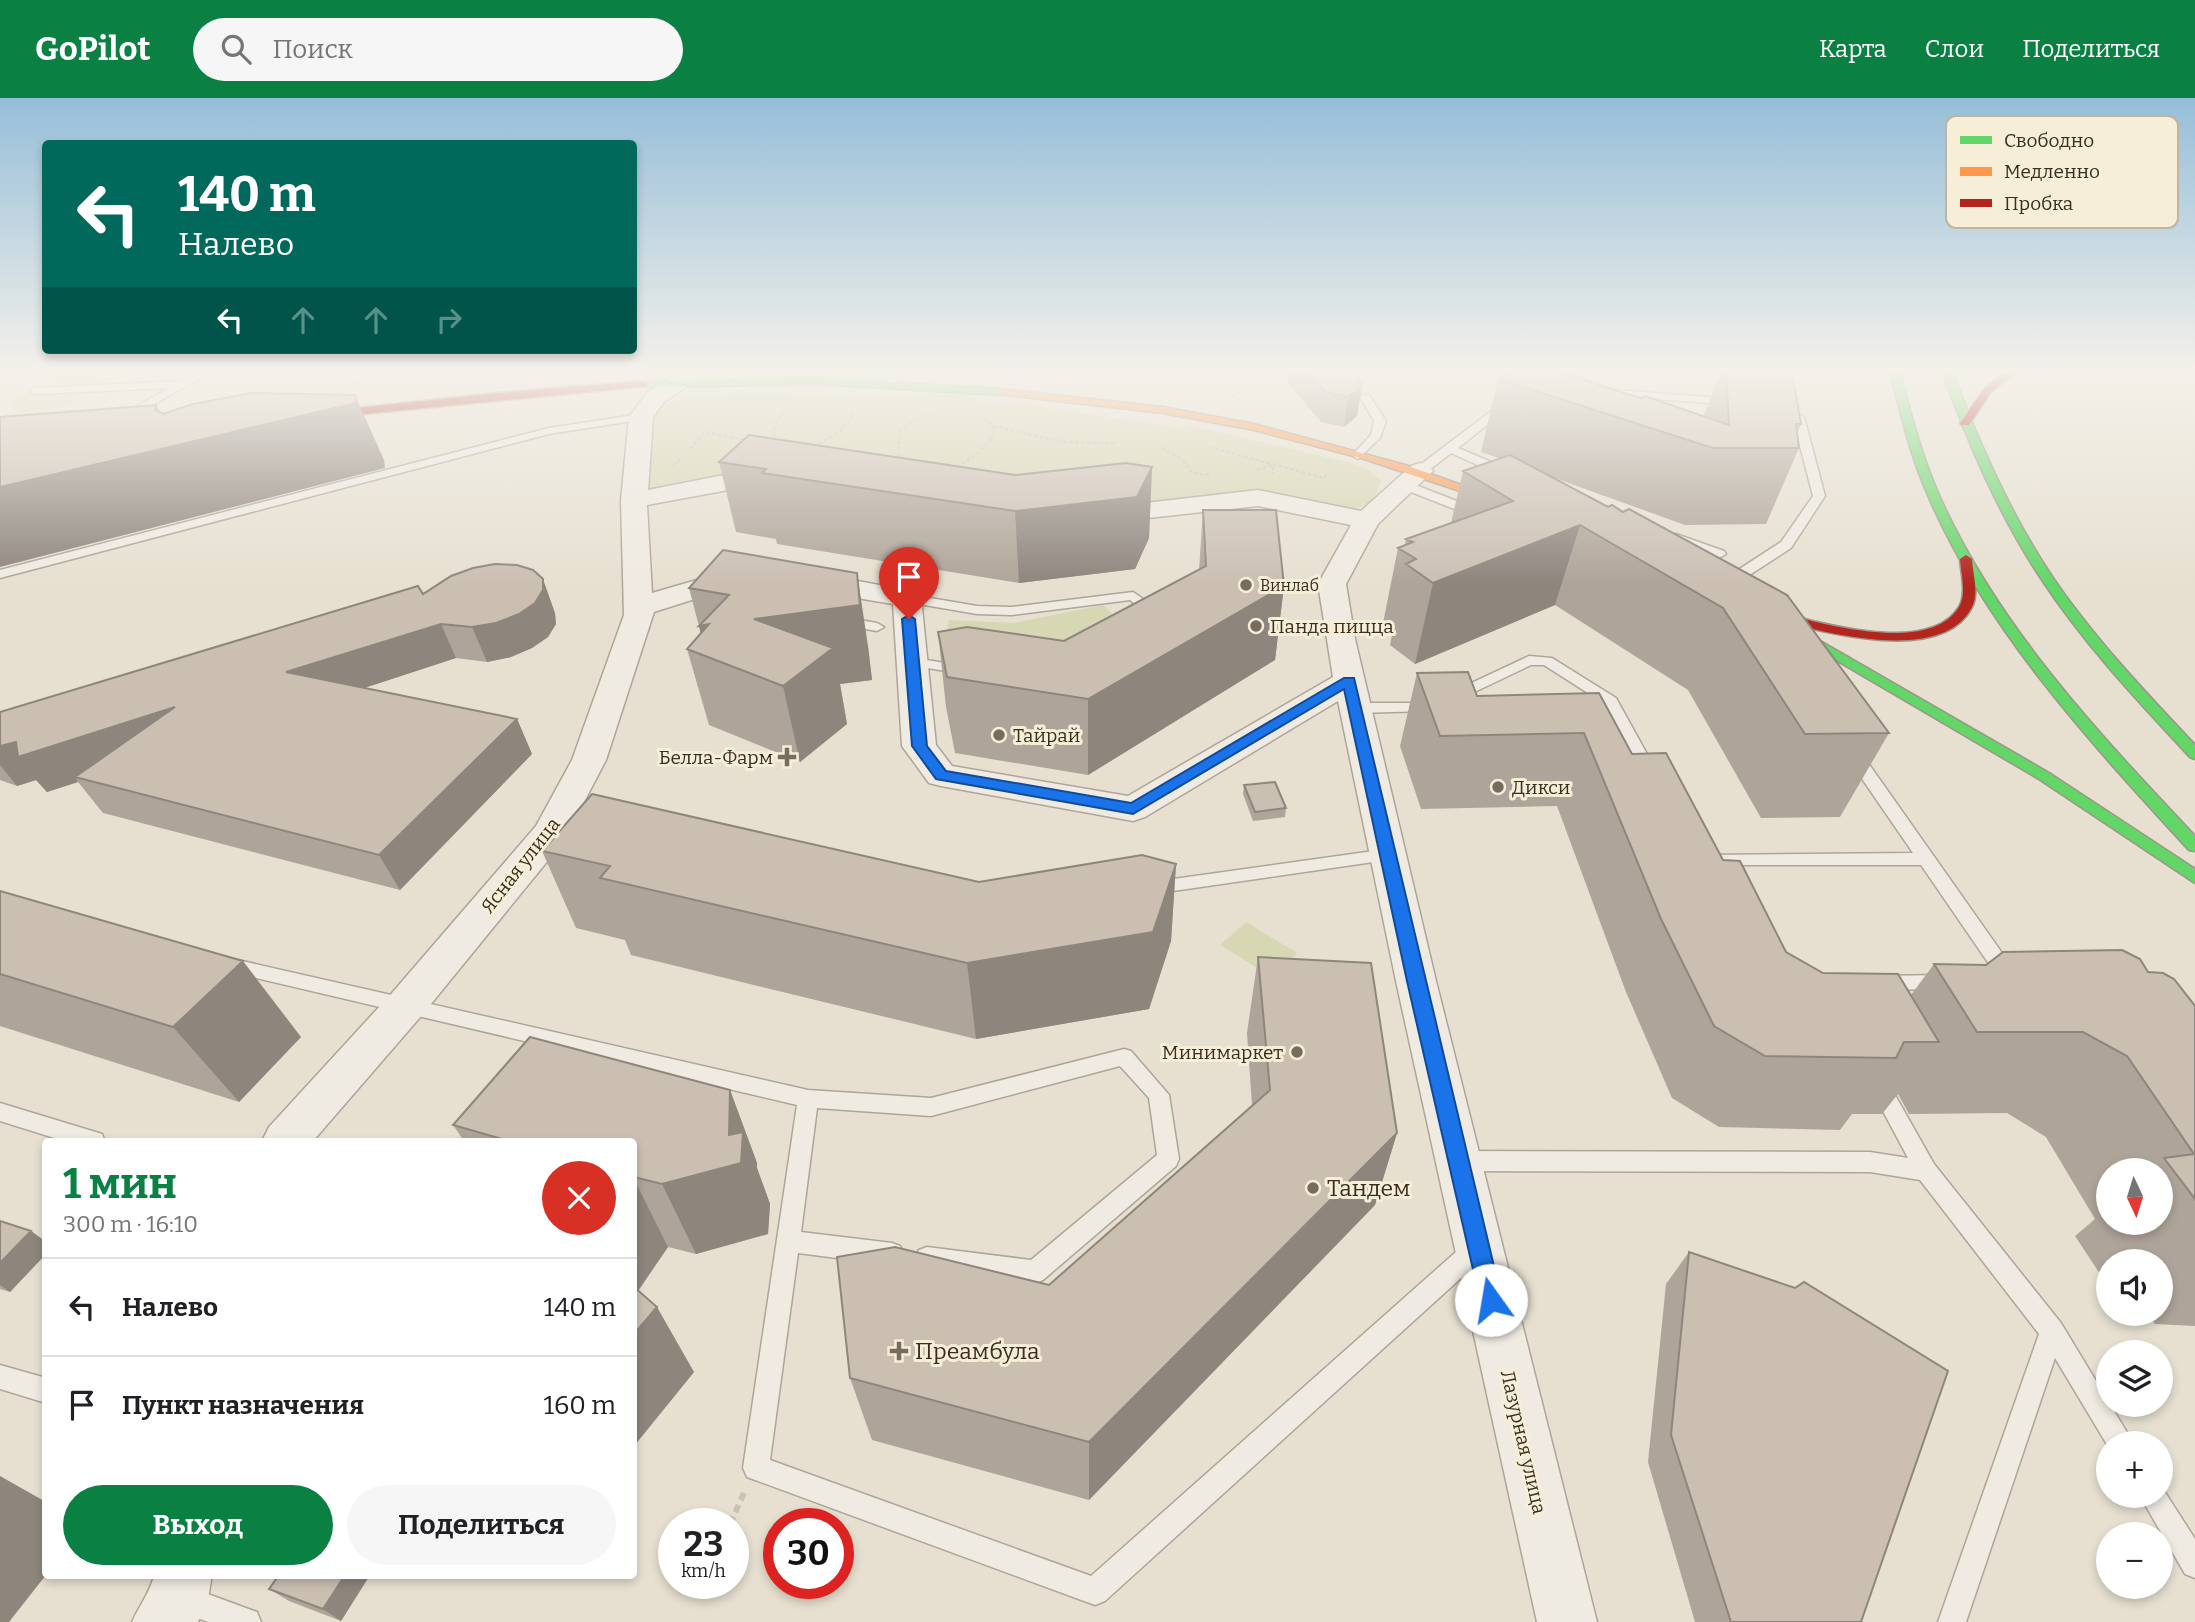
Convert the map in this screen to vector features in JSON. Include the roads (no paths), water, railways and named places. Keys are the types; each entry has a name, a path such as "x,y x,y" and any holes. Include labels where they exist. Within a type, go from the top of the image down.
{"street":[{"name":"Ясная улица","path":"288,1138 556,834 589,760 639,615 634,500 639,442"},
{"path":"1310,442 1426,468 1524,510"},
{"path":"1914,442 1922,465 1966,559 2033,660 2137,783 2195,846"},
{"path":"1974,442 2006,508 2046,576 2105,654 2195,754"},
{"name":"Лазурная улица","path":"1426,468 1367,520 1332,584 1352,694 1388,855 1567,1622"},
{"path":"634,500 739,481 799,489"},
{"path":"1081,517 1258,498 1367,520"},
{"path":"1966,559 1966,606 1959,616 1935,631 1892,636 1862,634 1773,616 2028,766 2195,877"},
{"path":"639,607 733,576 774,575 906,598 919,746 941,775 1133,809 1352,694"},
{"path":"1712,587 1739,600"}],"lane":[{"path":"0,575 507,442"},
{"path":"1357,454 1370,442"},
{"path":"1426,468 1459,442"},
{"path":"1712,587 1786,545 1819,496 1805,442"},
{"path":"1426,468 1515,477"},
{"path":"1426,468 1490,519"},
{"path":"1669,535 1719,554"},
{"path":"683,593 722,600"},
{"path":"906,598 994,611 1133,596 1143,604 1142,622 1138,629 1127,635"},
{"path":"825,618 877,627"},
{"path":"1352,694 1424,708 1438,704 1529,660 1547,661 1611,701 1662,793"},
{"path":"913,662 979,672"},
{"path":"1841,735 2017,985 1984,982"},
{"path":"1131,891 1388,855"},
{"path":"1724,884 1708,855 1926,859"},
{"path":"217,962 808,1099 931,1107 1124,1057 1159,1095 1168,1159 1035,1272 788,1241"},
{"path":"1864,983 1958,982"},
{"path":"1868,1065 1926,1171 2052,1331 2113,1431"},
{"path":"808,1099 756,1468 1095,1591 1479,1247"},
{"path":"0,1111 85,1138"},
{"path":"1458,1161 1870,1162 1926,1171"},
{"path":"1952,1622 2052,1331"},
{"path":"0,1377 42,1390"},
{"path":"2160,1508 2195,1564"},
{"path":"175,1598 247,1622"}],"place":[{"name":"Винлаб","path":"1246,585"},
{"name":"Панда пицца","path":"1256,626"},
{"name":"Тайрай","path":"999,735"},
{"name":"Белла-Фарм","path":"787,757"},
{"name":"Дикси","path":"1498,787"},
{"name":"Минимаркет","path":"1297,1052"},
{"name":"Тандем","path":"1313,1188"},
{"name":"Преамбула","path":"899,1351"}]}
